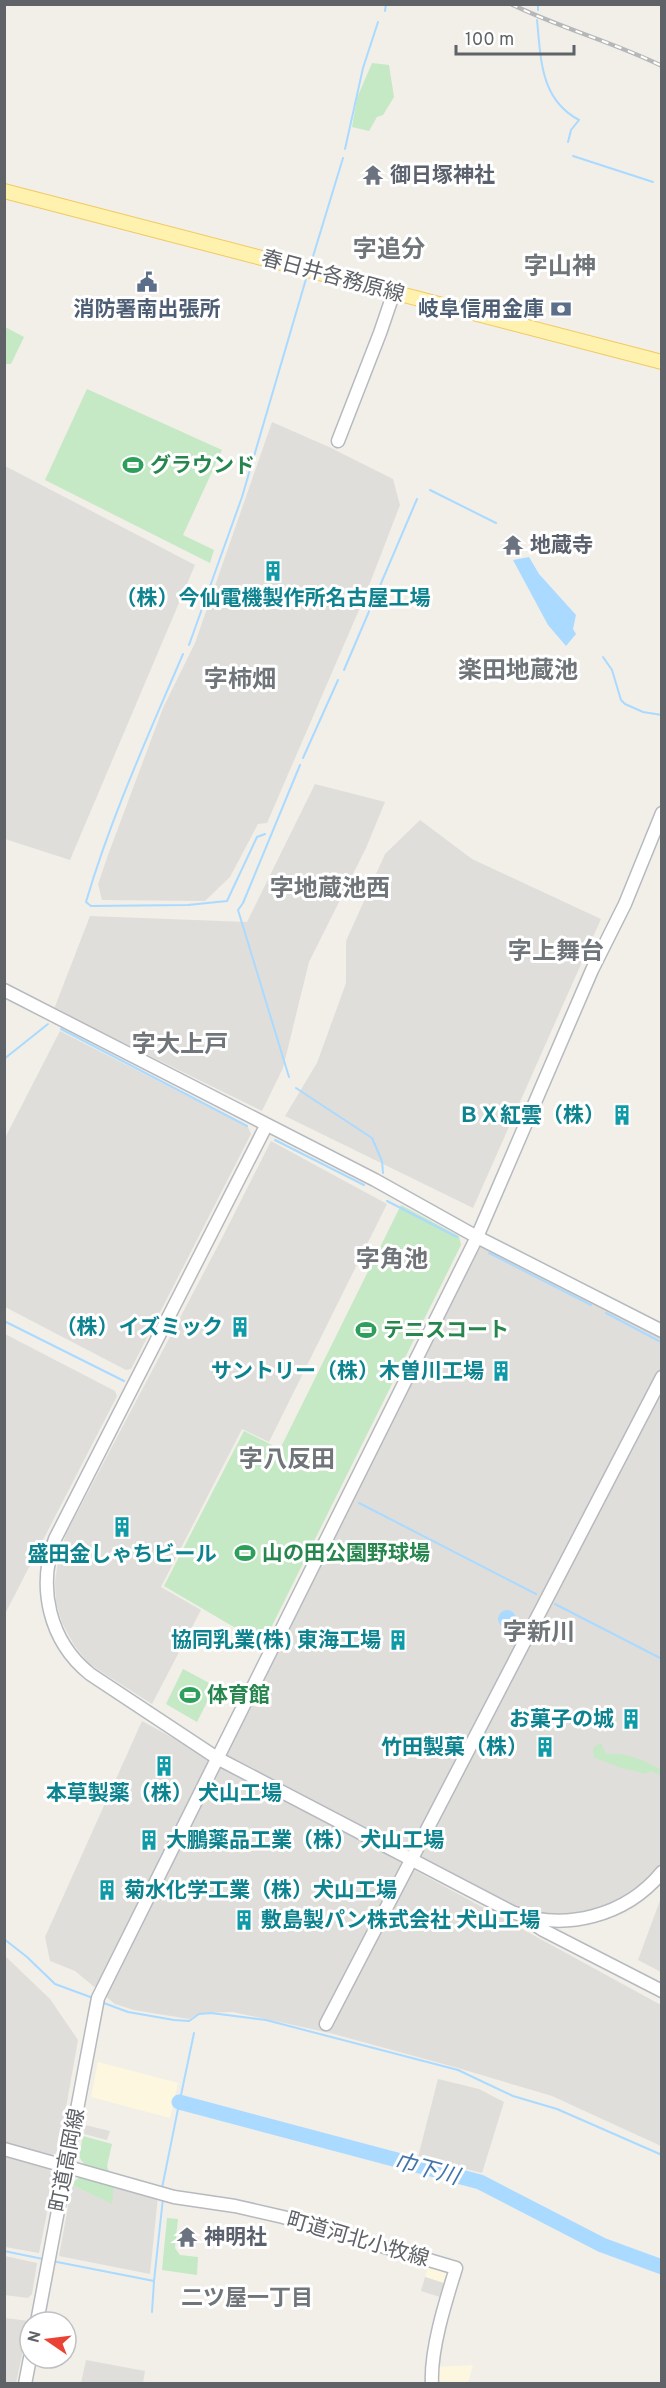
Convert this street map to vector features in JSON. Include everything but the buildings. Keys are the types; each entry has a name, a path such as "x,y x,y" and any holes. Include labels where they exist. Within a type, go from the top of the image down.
{"main road":[{"name":"春日井各務原線","path":"4,191 662,362"}],"street":[{"path":"338,441 394,292"},
{"name":"町道高岡線","path":"39,2310 98,1998 477,1237 592,970 625,904 662,813"},
{"path":"4,990 375,1180 477,1237 662,1331"},
{"path":"266,1126 60,1528 49,1558 46,1582 48,1606 54,1624 62,1641 79,1665 120,1695 217,1758 521,1915 543,1930 662,1991"},
{"path":"326,2024 662,1377"},
{"path":"521,1915 543,1920 563,1921 597,1916 632,1899 662,1872"},
{"name":"町道河北小牧線","path":"4,2150 174,2197 235,2206 283,2217 456,2268 441,2321 432,2371 432,2384"}],"shaded area":[{"path":"272,422 393,479 400,505 365,596 267,823 258,824 230,877 205,901 102,900 98,884 108,855 163,708 195,643"},
{"path":"5,466 195,565 70,860 5,839"},
{"path":"315,784 385,802 366,848 309,962 283,1068 262,1111 54,1009 90,916 247,922"},
{"path":"420,820 472,859 601,919 473,1208 285,1116 317,1063 346,983 346,941 385,854"},
{"path":"60,1031 248,1127 251,1134 131,1369 126,1370 5,1307 5,1138"},
{"path":"271,1141 387,1204 269,1442 242,1429 161,1587 201,1610 152,1704 89,1664 74,1645 62,1623 56,1603 55,1582 58,1560 66,1534"},
{"path":"477,1237 661,1331 662,1872 596,1916 521,1915 217,1758"},
{"path":"5,1334 115,1391 117,1396 5,1614"},
{"path":"142,1721 661,2005 661,2146 552,2096 330,2033 233,2012 200,2013 189,2019 134,2010 115,2004 75,1971 50,1961 45,1937"},
{"path":"661,1898 661,1972 638,1960"},
{"path":"4,1955 50,1999 78,2040 58,2153 49,2156 5,2144"},
{"path":"98,2062 178,2083 170,2118 91,2097"},
{"path":"438,2079 479,2089 504,2102 482,2173 418,2157"},
{"path":"85,2125 110,2131 107,2140 84,2134"},
{"path":"4,2153 47,2166 54,2177 39,2253 5,2247"},
{"path":"114,2183 158,2196 150,2274 59,2256 72,2185 111,2203"},
{"path":"5,2256 37,2263 32,2294 28,2298 5,2295"},
{"path":"429,2264 447,2270 450,2275 447,2284 425,2277"},
{"path":"425,2277 447,2284 443,2298 421,2291"},
{"path":"5,2318 18,2320 19,2370 16,2383 5,2383"},
{"path":"86,2360 145,2371 143,2383 81,2383"},
{"path":"473,2365 468,2383 436,2384 438,2367"}],"green space":[{"path":"372,63 389,65 394,97 383,115 377,117 369,131 352,127 357,98"},
{"path":"5,327 24,337 11,364 5,364"},
{"name":"グラウンド","path":"87,389 222,450 183,535 214,550 210,563 45,480"},
{"path":"401,1205 459,1236 461,1245 263,1644 164,1586 244,1431 280,1449"},
{"name":"体育館","path":"183,1669 215,1686 197,1722 166,1704"},
{"path":"601,1743 606,1754 621,1754 641,1760 661,1770 661,1775 651,1771 644,1774 594,1758 593,1748"},
{"path":"83,2136 112,2144 107,2166 109,2172 85,2165 79,2157"},
{"path":"84,2174 114,2183 112,2204 72,2185"},
{"path":"167,2218 178,2219 175,2248 180,2255 198,2257 197,2275 162,2270"}],"water":[{"path":"529,557 539,574 576,615 573,629 576,634 566,646 548,625 513,560"},
{"path":"507,1610 513,1613 516,1619 513,1625 507,1628 501,1625 498,1619 501,1613"}],"waterway":[{"path":"385,11 386,4"},
{"path":"538,4 538,10"},
{"path":"537,20 542,63 550,89 566,111 579,120 571,130 568,142"},
{"path":"345,149 363,68 378,22"},
{"path":"573,156 653,182"},
{"path":"311,263 343,158"},
{"path":"189,645 242,497 306,279"},
{"path":"430,490 496,523"},
{"path":"344,670 417,499"},
{"path":"183,654 118,808 86,902 91,906 188,905 227,901 257,837 265,834"},
{"path":"603,657 612,670 621,700 625,704 643,712 662,715"},
{"path":"303,758 338,680"},
{"path":"289,1077 238,910 243,903 300,765"},
{"path":"4,1059 48,1024"},
{"path":"61,1029 247,1126"},
{"path":"296,1088 372,1138 382,1161 383,1173"},
{"path":"275,1140 364,1185"},
{"path":"387,1201 457,1237"},
{"path":"489,1253 591,1305"},
{"path":"606,1313 659,1341"},
{"path":"4,1321 124,1381"},
{"path":"359,1503 536,1594"},
{"path":"555,1604 662,1659"},
{"path":"4,1939 55,1984 93,1998"},
{"path":"101,2002 128,2012 174,2020 189,2021 199,2014 211,2013 266,2020 458,2070 513,2096 557,2109 662,2155"},
{"path":"181,2095 194,2033"},
{"name":"巾下川","path":"179,2102 480,2182 602,2245 662,2267"},
{"path":"162,2188 178,2109"},
{"path":"154,2281 163,2198"},
{"path":"4,2251 43,2259"},
{"path":"52,2261 154,2281 152,2312"}],"railway":[{"path":"511,4 662,66"}],"place":[{"name":"御日塚神社","path":"373,175"},
{"name":"消防署南出張所","path":"147,282"},
{"name":"岐阜信用金庫","path":"561,309"},
{"name":"グラウンド","path":"133,465"},
{"name":"地蔵寺","path":"513,545"},
{"name":"（株）今仙電機製作所名古屋工場","path":"273,571"},
{"name":"ＢＸ紅雲（株）","path":"622,1115"},
{"name":"（株）イズミック","path":"240,1327"},
{"name":"テニスコート","path":"366,1330"},
{"name":"サントリー（株）木曽川工場","path":"501,1371"},
{"name":"盛田金しゃちビール","path":"122,1527"},
{"name":"山の田公園野球場","path":"245,1553"},
{"name":"協同乳業(株) 東海工場","path":"398,1640"},
{"name":"体育館","path":"190,1695"},
{"name":"お菓子の城","path":"631,1719"},
{"name":"竹田製菓（株）","path":"545,1747"},
{"name":"本草製薬（株） 犬山工場","path":"164,1766"},
{"name":"大鵬薬品工業（株） 犬山工場","path":"149,1840"},
{"name":"菊水化学工業（株）犬山工場","path":"107,1890"},
{"name":"敷島製パン株式会社 犬山工場","path":"244,1920"},
{"name":"神明社","path":"187,2237"}],"district":[{"name":"字追分","path":"389,249"},
{"name":"字山神","path":"560,266"},
{"name":"楽田地蔵池","path":"518,670"},
{"name":"字柿畑","path":"240,679"},
{"name":"字地蔵池西","path":"330,888"},
{"name":"字上舞台","path":"556,951"},
{"name":"字大上戸","path":"180,1044"},
{"name":"字角池","path":"392,1259"},
{"name":"字八反田","path":"287,1459"},
{"name":"字新川","path":"539,1632"},
{"name":"二ツ屋一丁目","path":"247,2297"}]}
